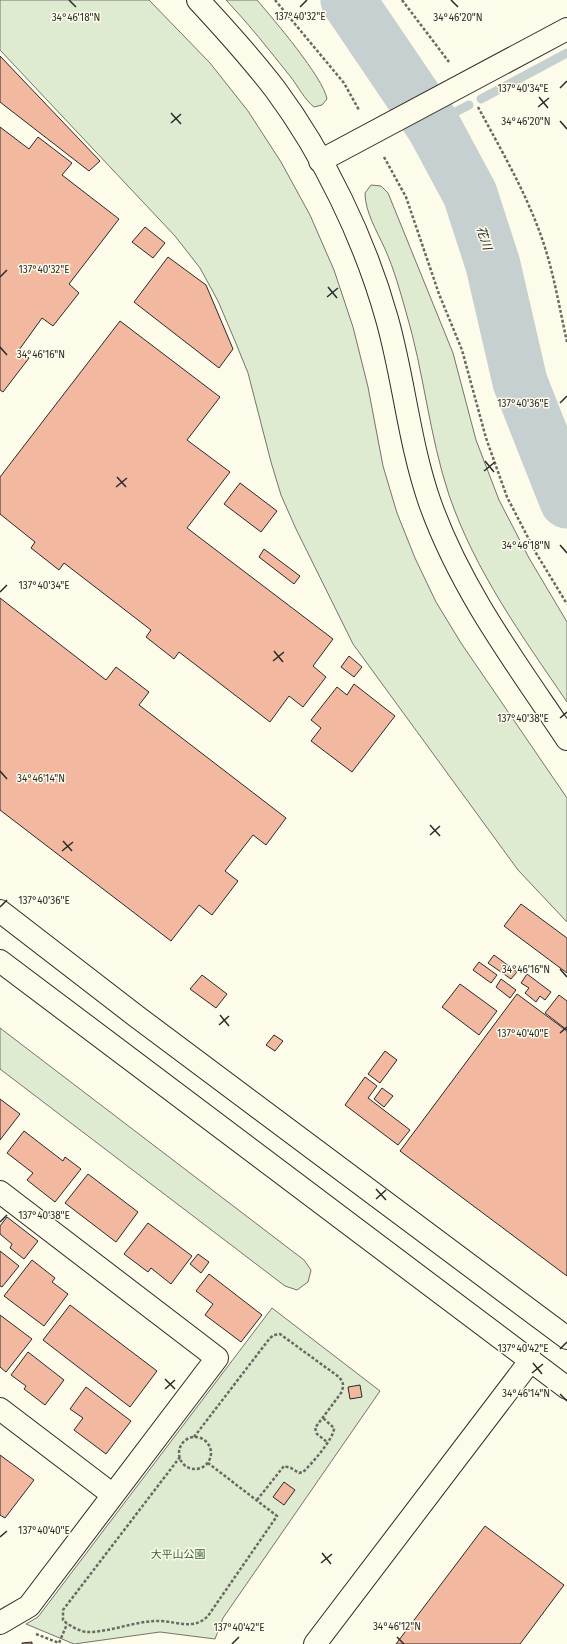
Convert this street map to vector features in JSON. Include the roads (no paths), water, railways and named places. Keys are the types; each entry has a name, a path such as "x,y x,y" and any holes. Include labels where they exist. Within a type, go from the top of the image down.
{"street":[{"path":"198,0 236,41 276,91 320,161 341,200 366,258 387,318 402,380 417,458 430,502 447,544 467,585 490,625 567,739"},
{"path":"320,161 567,29"},
{"path":"0,911 136,1016 567,1338"},
{"path":"0,961 567,1388"},
{"path":"0,1192 217,1358 29,1606 0,1623"},
{"path":"316,1644 531,1360"},
{"path":"0,1409 113,1495"}],"waterway":[{"name":"花川","path":"348,0 434,127 470,194 493,265 520,382 567,501"},
{"path":"481,99 567,53"},
{"path":"432,124 469,105"}],"park label":[{"name":"大平山公園","path":"178,1554"}]}
